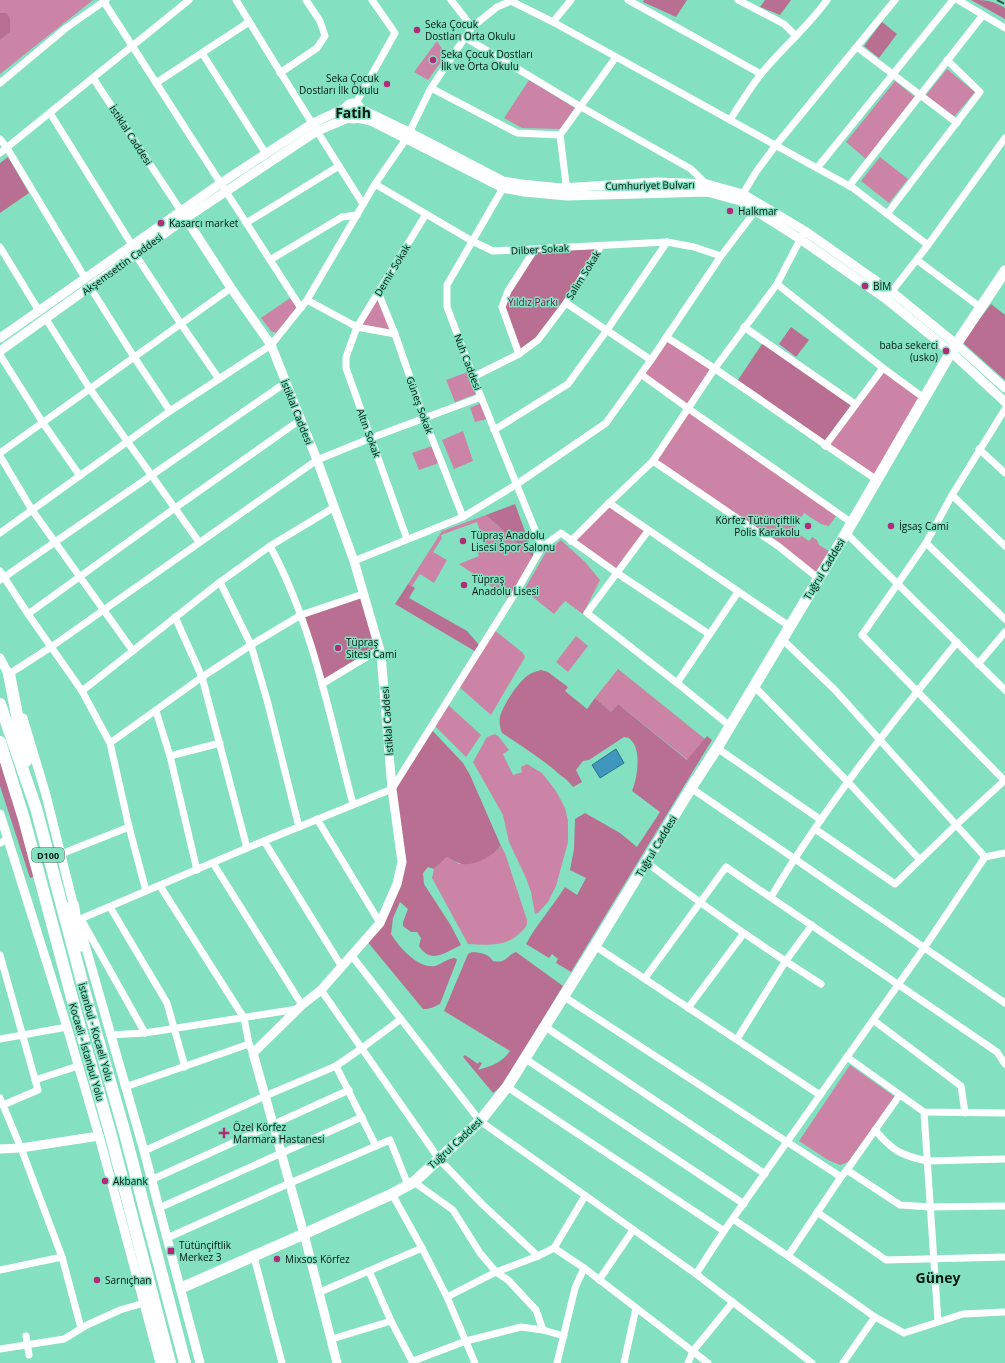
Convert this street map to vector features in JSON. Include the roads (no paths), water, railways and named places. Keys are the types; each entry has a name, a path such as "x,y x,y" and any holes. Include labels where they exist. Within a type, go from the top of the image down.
{"highway":[{"path":"9,674 36,808"},
{"name":"İstanbul - Kocaeli Yolu","path":"0,704 36,808 186,1363"},
{"name":"Kocaeli - İstanbul Yolu","path":"0,742 24,819 76,1013 110,1132 170,1363"},
{"path":"73,905 89,1008"}],"main road":[{"path":"350,103 358,106 360,114 352,118 345,114 345,108 350,103"},
{"name":"Cumhuriyet Bulvarı","path":"358,106 407,135 503,184 521,184 567,192 657,182 707,188 741,197 802,235 889,296 954,348"},
{"name":"Akşemsettin Caddesi","path":"0,338 132,245 183,215 345,108"},
{"name":"Cumhuriyet Bulvarı","path":"352,118 371,121 407,135"},
{"name":"Akşemsettin Caddesi","path":"224,187 266,154 315,127 352,118"},
{"name":"Cumhuriyet Bulvarı","path":"741,197 756,210 802,235"},
{"name":"Akşemsettin Caddesi","path":"0,351 135,254 183,215"},
{"name":"İstiklal Caddesi","path":"183,215 270,345 317,460 354,561 381,654 392,789 402,862 397,884 380,923 321,990 300,1007 253,1053"},
{"name":"Tuğrul Caddesi","path":"179,1283 254,1257 411,1184 480,1121 507,1086 595,946 717,748 846,533 954,348 1005,271"},
{"path":"954,348 1005,388"},
{"path":"954,348 1005,402"},
{"path":"0,658 9,674 46,795 73,905 79,920 110,1035 144,1151 200,1363"},
{"path":"0,814 4,841 67,1027 99,1136 160,1363"},
{"path":"253,1053 320,1292 337,1363"},
{"path":"0,1149 21,1148 99,1136"},
{"path":"142,1292 150,1297 173,1288 179,1283"},
{"path":"144,1303 179,1283"}],"street":[{"path":"0,153 189,0"},
{"path":"236,0 280,74 363,204"},
{"path":"280,74 317,48 325,36 320,21 306,0"},
{"path":"358,106 395,33 372,0"},
{"path":"451,0 472,27"},
{"path":"0,533 170,411 270,345 307,300 375,184 407,135 431,88 472,27 497,7 511,0 849,186 928,245"},
{"path":"553,22 571,0"},
{"path":"628,0 638,2 761,74"},
{"path":"738,0 784,24 796,36"},
{"path":"730,120 761,74 815,16 827,0"},
{"path":"741,197 756,172 776,145 895,0"},
{"path":"817,168 953,0"},
{"path":"958,0 1005,28"},
{"path":"0,83 66,28 105,1 132,46 301,308"},
{"path":"849,186 983,15"},
{"path":"156,83 249,22"},
{"path":"466,38 581,107 691,169 707,188"},
{"path":"857,46 957,124"},
{"path":"202,53 266,154"},
{"path":"567,192 560,135 616,57"},
{"path":"887,214 980,92 947,60"},
{"name":"İstiklal Caddesi","path":"93,78 183,215"},
{"path":"431,88 517,133 560,135"},
{"path":"50,113 132,245"},
{"path":"889,296 917,260 1005,138"},
{"path":"0,139 7,148 85,278"},
{"path":"246,223 339,166"},
{"name":"Dilber Sokak","path":"375,184 472,241 493,251 667,242 694,247 721,256"},
{"name":"Nuh Caddesi","path":"503,184 447,285 447,307 494,430 542,547"},
{"path":"354,561 463,517 517,484 606,423 642,375 721,256 756,210"},
{"name":"Demir Sokak","path":"357,327 426,214"},
{"path":"270,260 342,217 357,215"},
{"path":"571,541 653,461 715,368 777,284 802,235"},
{"path":"494,430 568,384 667,242"},
{"name":"Salim Sokak","path":"473,376 520,354 538,340 566,303 601,246"},
{"path":"0,247 39,311"},
{"path":"520,354 502,307 508,291 535,249"},
{"path":"135,254 219,378"},
{"path":"917,260 980,307"},
{"path":"990,292 989,288 1005,263"},
{"path":"777,284 883,368 924,398"},
{"path":"90,287 170,411"},
{"path":"133,651 32,510 0,454 231,288"},
{"name":"Güneş Sokak","path":"378,292 395,334 424,418 463,517"},
{"path":"307,300 357,327 395,334"},
{"path":"566,303 652,360"},
{"path":"46,319 90,389 199,542"},
{"name":"Altın Sokak","path":"357,327 346,357 346,368 407,539"},
{"path":"744,327 855,404"},
{"path":"666,337 715,368 877,480"},
{"path":"0,355 43,423 80,476"},
{"path":"826,446 855,404 883,368"},
{"path":"642,375 688,410 852,522"},
{"path":"146,891 129,827 110,743 82,691 1,576 55,542 285,383"},
{"path":"9,674 51,647 317,460 481,397"},
{"path":"815,828 895,884 956,825 1005,781 916,692 862,635 926,543 979,449 1005,409"},
{"path":"28,614 300,420"},
{"path":"979,449 1005,473"},
{"path":"653,461 778,546 818,578"},
{"path":"952,495 1005,546"},
{"path":"609,503 789,626"},
{"path":"82,691 220,582 270,546 334,508"},
{"path":"648,531 587,614 730,726"},
{"path":"145,1033 79,920 247,848 392,789 519,587 542,547 561,533 617,573 709,634"},
{"path":"846,533 1005,690"},
{"path":"926,543 1005,619"},
{"path":"270,546 284,572 301,615 322,684 353,804"},
{"path":"220,582 251,645 267,700 299,827"},
{"path":"677,683 738,592"},
{"path":"110,743 202,677 301,615 363,594"},
{"path":"175,617 202,677 247,848"},
{"path":"978,664 1005,632"},
{"path":"782,639 835,690 878,740 985,857"},
{"path":"771,897 815,828 878,740 957,642"},
{"path":"322,684 380,649"},
{"path":"754,686 848,782 920,860"},
{"path":"156,711 170,756 197,870"},
{"path":"170,756 220,743"},
{"path":"717,748 821,820"},
{"path":"691,788 1005,1003"},
{"path":"317,819 380,923"},
{"path":"61,854 129,827"},
{"path":"264,841 342,967"},
{"path":"696,1274 724,1231 924,948 985,857 1005,853"},
{"path":"646,862 700,903 785,962 821,984"},
{"path":"110,1035 145,1033 244,1018 300,1007 214,863"},
{"path":"645,978 726,867 997,1052 1005,1064"},
{"path":"160,886 244,1018 249,1044 253,1053"},
{"path":"110,907 168,1003 185,1067"},
{"path":"737,1039 785,962 812,925"},
{"path":"688,1008 744,933"},
{"path":"595,946 820,1095"},
{"path":"0,955 38,1090 2,1101 62,1257 81,1328"},
{"path":"352,956 480,1121 696,1274 812,1363"},
{"path":"321,990 439,1159 482,1204 538,1256"},
{"path":"563,996 786,1143 841,1177"},
{"path":"144,1151 265,1096 336,1066 401,1019"},
{"path":"873,1020 962,1086 965,1113"},
{"path":"544,1026 765,1174"},
{"path":"0,1039 67,1027"},
{"path":"125,1088 249,1044"},
{"path":"847,1057 899,1096 924,1112 1005,1113"},
{"path":"524,1058 744,1204"},
{"path":"35,1080 78,1066"},
{"path":"336,1066 376,1146"},
{"path":"507,1086 724,1231"},
{"path":"151,1180 349,1090"},
{"path":"788,1256 841,1177 899,1096"},
{"path":"924,1112 938,1322"},
{"path":"159,1208 362,1117"},
{"path":"875,1130 886,1143 901,1154 927,1161 1005,1159"},
{"path":"167,1238 390,1140 411,1184 453,1210 480,1253 496,1272 508,1280 536,1310 543,1330"},
{"path":"847,1170 900,1205 930,1207 1005,1206"},
{"path":"392,1194 422,1248 446,1297 475,1363"},
{"path":"446,1297 496,1272 538,1256 554,1248 585,1196"},
{"path":"817,1212 886,1260 1005,1257"},
{"path":"733,1219 875,1317 904,1333 963,1314 1005,1312"},
{"path":"598,1280 633,1230"},
{"path":"320,1292 422,1248"},
{"path":"554,1248 584,1268 708,1363"},
{"path":"0,1270 62,1257"},
{"path":"254,1257 282,1363"},
{"path":"557,1363 575,1288 584,1268"},
{"path":"369,1271 391,1321 413,1362 466,1341 521,1327 543,1330 564,1336"},
{"path":"688,1363 692,1351 733,1302"},
{"path":"0,1349 64,1338 81,1328 120,1310 144,1303"},
{"path":"624,1363 636,1308"},
{"path":"843,1363 875,1317"},
{"path":"332,1339 391,1321"},
{"path":"26,1336 29,1359"}],"water":[{"path":"616,749 624,763 600,778 592,765"}],"railway":[{"path":"997,0 1005,4"}],"place":[{"name":"Seka Çocuk Dostları Orta Okulu","path":"417,30"},
{"name":"Seka Çocuk Dostları İlk ve Orta Okulu","path":"433,60"},
{"name":"Seka Çocuk Dostları İlk Okulu","path":"387,84"},
{"name":"Halkmar","path":"730,211"},
{"name":"Kasarcı market","path":"161,223"},
{"name":"BİM","path":"865,286"},
{"name":"baba sekerci (usko)","path":"946,351"},
{"name":"Körfez Tütünçiftlik Polis Karakolu","path":"808,526"},
{"name":"İgsaş Cami","path":"891,526"},
{"name":"Tüpraş Anadolu Lisesi Spor Salonu","path":"463,541"},
{"name":"Tüpraş Anadolu Lisesi","path":"464,585"},
{"name":"Tüpraş Sitesi Cami","path":"338,648"},
{"name":"Özel Körfez Marmara Hastanesi","path":"224,1133"},
{"name":"Akbank","path":"105,1181"},
{"name":"Tütünçiftlik Merkez 3","path":"171,1251"},
{"name":"Mixsos Körfez","path":"277,1259"},
{"name":"Sarnıçhan","path":"97,1280"}],"district":[{"name":"Fatih","path":"353,112"},
{"name":"Güney","path":"938,1277"}],"park label":[{"name":"Yıldız Parkı","path":"533,302"}]}
